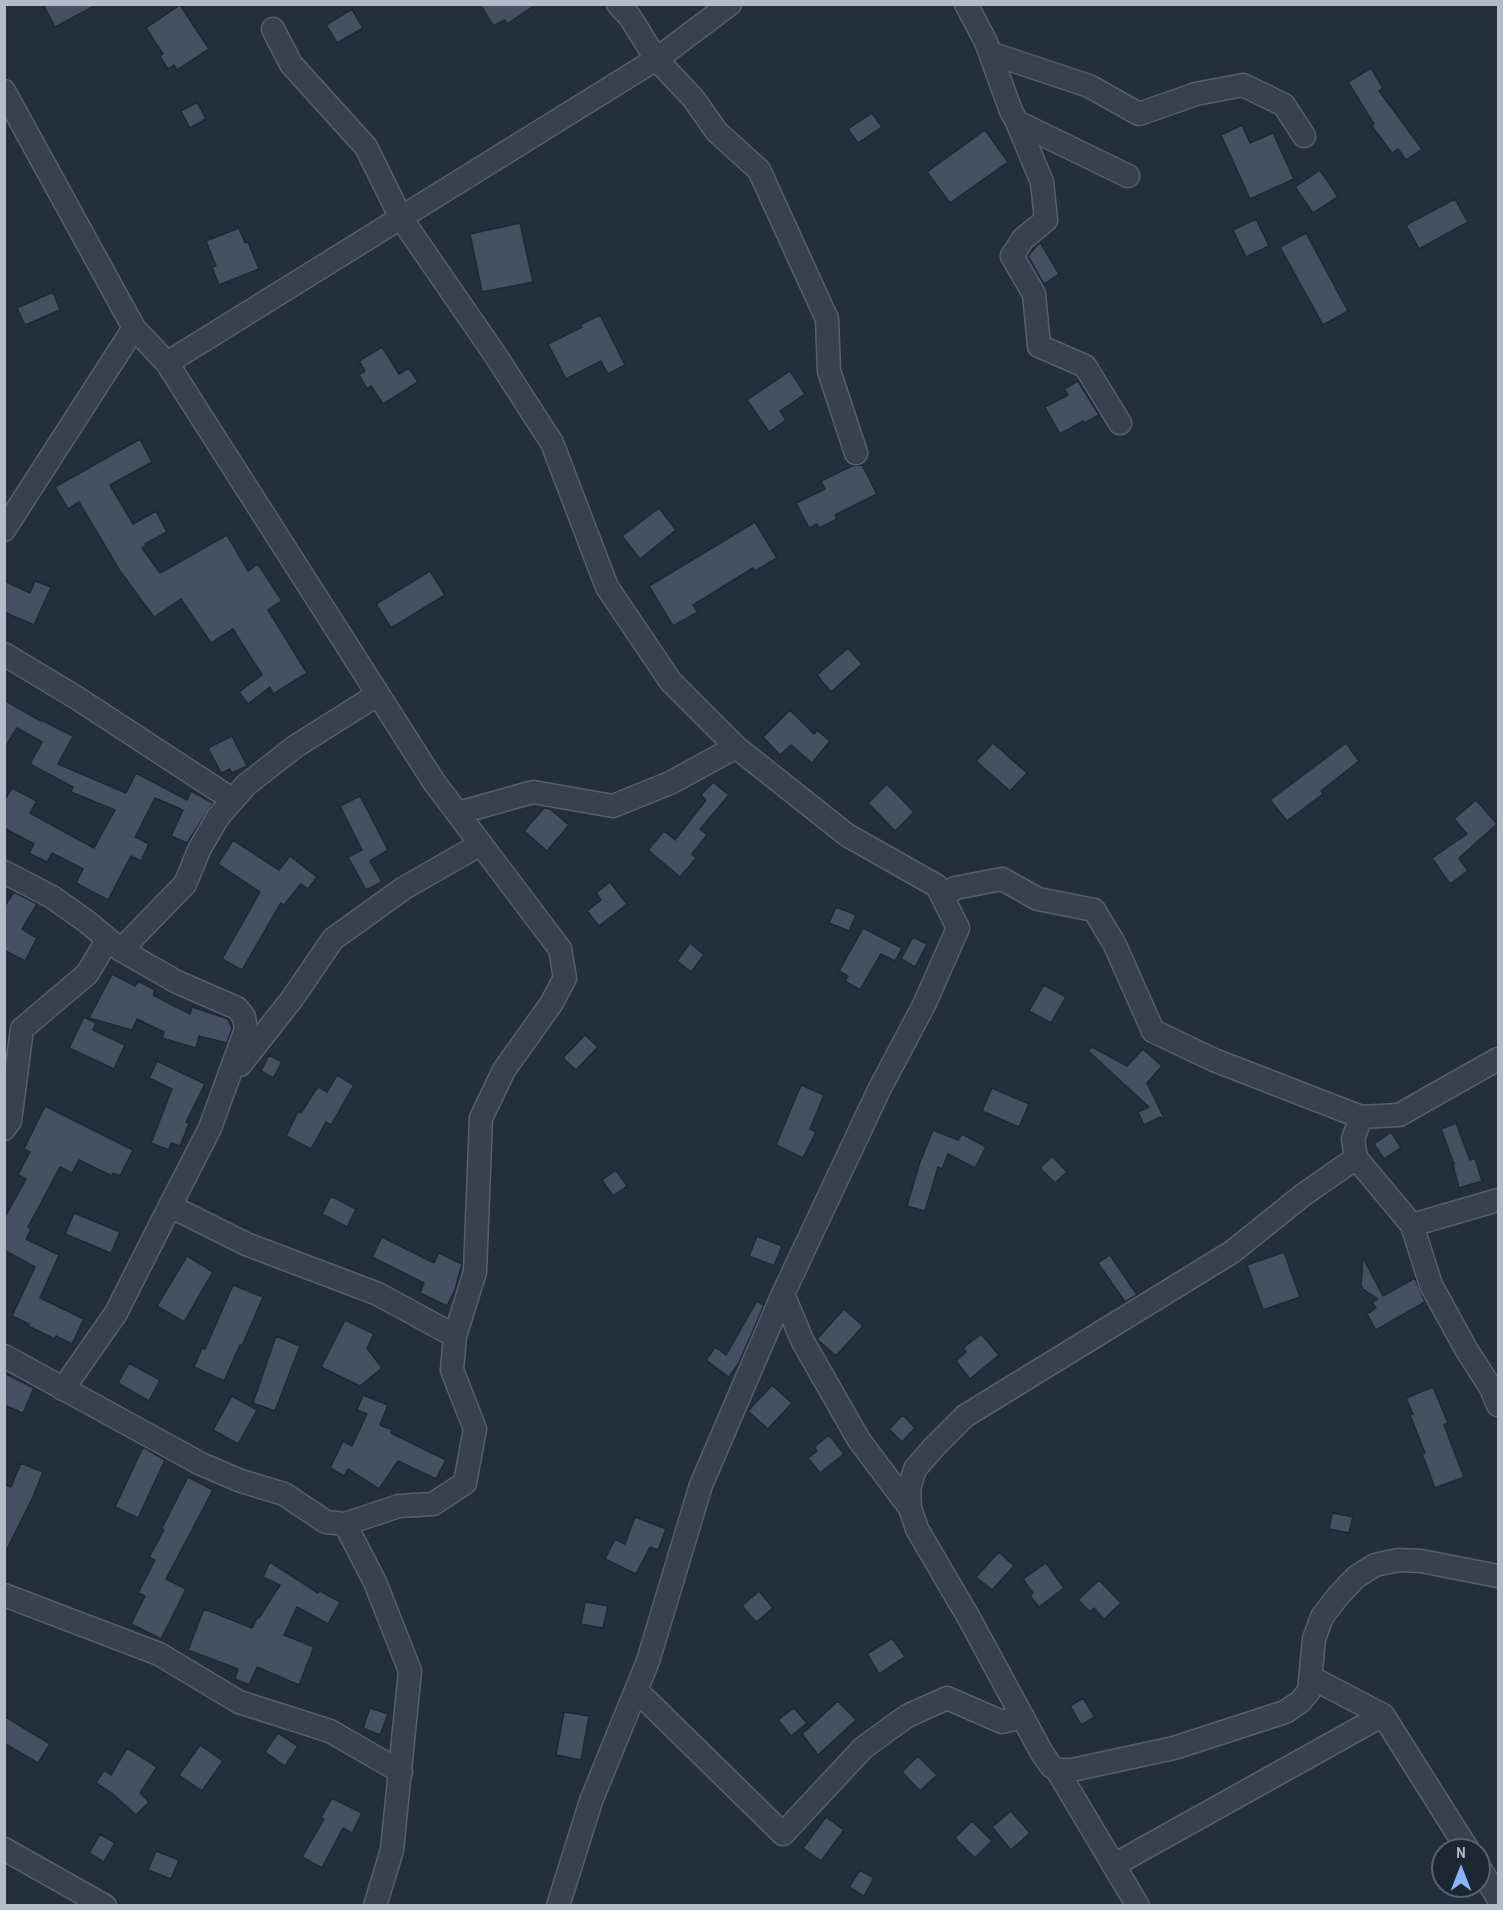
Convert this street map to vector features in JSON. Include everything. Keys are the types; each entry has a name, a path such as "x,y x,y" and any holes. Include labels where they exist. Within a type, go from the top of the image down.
{"street":[{"path":"618,4 630,16 656,59 693,98 717,132 759,170 827,319 829,371 856,453"},
{"path":"167,363 656,59 730,4"},
{"path":"966,4 990,53 1011,111 1042,182 1046,220 1023,239 1012,256 1034,294 1040,346 1085,366 1120,423"},
{"path":"273,29 291,64 366,147 400,218 496,356 552,443 607,587 671,682 736,747 848,835 936,886 958,928 924,1005 879,1090 783,1294 701,1485 648,1661 591,1801 558,1905"},
{"path":"990,53 1089,86 1139,114 1196,94 1243,85 1284,105 1304,136"},
{"path":"4,91 134,328 167,363 434,782 560,949 565,978 550,1004 504,1070 481,1118 475,1272 455,1336 452,1370 475,1429 465,1483 434,1504 399,1506 345,1524 326,1522 284,1494 241,1481 201,1464 4,1356"},
{"path":"1017,122 1128,176"},
{"path":"4,530 134,328"},
{"path":"4,654 104,715 233,800"},
{"path":"4,1129 10,1121 22,1029 87,974 115,945 185,884 200,848 218,817 246,785 296,746 377,695"},
{"path":"458,813 533,792 613,806 670,783 736,747"},
{"path":"227,1080 292,999 333,939 404,888 481,844"},
{"path":"4,872 52,897 115,945 177,982 237,1008 244,1017 246,1029 210,1128 116,1313 63,1389"},
{"path":"943,898 955,888 1002,879 1038,899 1094,910 1114,944 1153,1031 1214,1060 1361,1117 1399,1115 1498,1059"},
{"path":"1361,1117 1353,1139 1356,1158 1412,1225 1431,1285 1466,1349 1491,1388 1498,1405"},
{"path":"1138,1905 1057,1770 1051,1766 1042,1753 969,1618 917,1529 910,1508 909,1489 915,1469 965,1416 1232,1252 1303,1195 1356,1158"},
{"path":"1412,1225 1498,1200"},
{"path":"170,1206 246,1244 378,1294 455,1336"},
{"path":"783,1294 802,1340 859,1440 910,1508"},
{"path":"345,1524 375,1582 410,1671 392,1850 375,1905"},
{"path":"1057,1770 1072,1770 1174,1748 1285,1712 1300,1702 1309,1691 1314,1639 1322,1617 1356,1577 1375,1565 1398,1560 1421,1561 1498,1576"},
{"path":"4,1595 159,1654 239,1702 330,1731 401,1772"},
{"path":"1312,1678 1383,1715 1460,1838"},
{"path":"636,1690 783,1834 863,1748 907,1716 947,1698 1002,1722 1023,1717"},
{"path":"1114,1865 1383,1715"},
{"path":"4,1849 105,1905"}],"building":[{"path":"43,4 98,4 55,27"},
{"path":"480,4 537,4 507,24 505,20 493,26"},
{"path":"180,5 209,49 177,70 174,65 168,69 160,56 163,54 146,28"},
{"path":"352,9 363,28 337,43 326,25"},
{"path":"1371,68 1383,88 1379,91 1422,149 1406,160 1398,149 1392,153 1372,126 1374,124 1348,82"},
{"path":"197,102 206,119 190,128 181,111"},
{"path":"872,113 882,127 858,143 848,129"},
{"path":"1242,125 1250,143 1273,133 1294,179 1250,199 1221,135"},
{"path":"985,130 1008,162 950,203 927,172"},
{"path":"1320,170 1338,197 1313,213 1295,187"},
{"path":"1455,199 1468,222 1419,249 1406,225"},
{"path":"1256,219 1269,246 1246,257 1233,230"},
{"path":"520,223 533,282 482,292 470,234"},
{"path":"239,228 245,243 248,242 259,269 219,285 212,267 216,266 206,241"},
{"path":"1306,233 1348,311 1323,325 1280,247"},
{"path":"1040,242 1059,274 1044,284 1028,256"},
{"path":"53,292 60,310 25,325 17,308"},
{"path":"600,315 625,365 608,374 601,361 566,379 548,344"},
{"path":"382,347 399,374 409,368 418,382 383,404 371,386 367,389 359,375 365,371 359,361"},
{"path":"790,371 805,394 780,411 786,420 769,432 747,400"},
{"path":"1078,381 1099,415 1060,434 1045,407 1068,395 1064,389"},
{"path":"140,439 152,462 110,485 133,524 156,511 167,532 142,548 160,573 227,535 248,571 258,564 282,601 268,610 307,673 273,694 270,687 248,704 239,692 262,675 233,629 211,643 181,599 154,617 120,571 79,502 68,509 55,487"},
{"path":"862,465 877,494 835,515 837,519 819,528 817,524 809,528 796,503 825,489 821,481 852,466"},
{"path":"659,508 676,530 640,559 622,536"},
{"path":"755,522 777,558 755,571 753,568 693,605 698,612 673,626 649,586"},
{"path":"430,571 445,595 391,628 376,604"},
{"path":"4,581 30,593 35,581 51,587 34,625 4,612"},
{"path":"848,648 862,664 831,692 817,675"},
{"path":"4,700 73,736 58,764 126,793 136,773 187,800 191,791 213,803 187,843 171,836 183,810 155,798 135,837 149,844 141,861 131,856 108,900 76,883 83,869 52,853 47,862 29,853 34,844 4,828 4,801 12,788 37,801 30,813 94,848 115,810 71,792 73,787 30,764 42,742 17,728 4,749"},
{"path":"790,710 814,734 817,730 830,741 812,763 791,745 780,755 763,737"},
{"path":"232,736 247,766 232,773 230,769 221,773 208,748"},
{"path":"993,743 1027,773 1010,791 976,761"},
{"path":"1346,743 1359,761 1321,791 1323,794 1287,821 1270,800"},
{"path":"713,782 729,795 700,829 707,835 692,854 696,858 680,877 648,850 664,831 675,840 706,800 701,795"},
{"path":"887,784 914,812 895,831 868,803"},
{"path":"360,796 388,850 370,861 382,882 366,890 348,857 362,850 340,806"},
{"path":"1476,800 1497,824 1459,858 1468,871 1450,884 1432,858 1467,834 1454,819"},
{"path":"544,808 550,809 569,825 547,851 524,831"},
{"path":"233,840 279,870 290,856 317,877 308,889 301,884 284,905 281,903 242,970 222,959 260,892 218,864"},
{"path":"610,882 627,904 599,926 587,911 601,900 596,893"},
{"path":"14,892 37,904 22,929 37,938 25,961 4,950 4,907"},
{"path":"836,907 856,915 849,931 829,923"},
{"path":"863,928 902,948 895,961 881,954 860,990 845,981 848,976 839,971"},
{"path":"913,937 927,944 915,967 901,959"},
{"path":"690,943 704,955 691,972 677,961"},
{"path":"112,974 135,986 138,981 155,990 153,995 190,1014 192,1007 228,1019 232,1028 227,1043 199,1036 196,1048 162,1038 164,1032 137,1019 132,1030 89,1018"},
{"path":"1044,985 1066,997 1051,1023 1029,1011"},
{"path":"84,1017 96,1023 93,1030 125,1045 114,1069 69,1048"},
{"path":"585,1035 598,1047 576,1070 563,1058"},
{"path":"1092,1047 1127,1066 1143,1049 1162,1066 1147,1083 1165,1120 1160,1117 1144,1125 1138,1112 1149,1107 1088,1051"},
{"path":"269,1055 282,1062 273,1078 261,1071"},
{"path":"157,1061 205,1084 186,1122 189,1124 180,1146 171,1143 169,1150 151,1143 172,1089 149,1078"},
{"path":"337,1075 354,1085 331,1125 326,1122 311,1149 286,1136 298,1112 301,1113 315,1091 319,1087 327,1092"},
{"path":"801,1085 824,1095 810,1129 816,1132 803,1158 776,1145"},
{"path":"992,1088 1029,1104 1019,1127 982,1111"},
{"path":"45,1106 133,1150 120,1176 113,1173 112,1176 79,1160 72,1173 60,1167 28,1227 31,1229 26,1239 59,1255 40,1298 84,1319 72,1344 56,1336 55,1339 12,1316 35,1267 4,1250 4,1219 26,1179 18,1175 30,1152 24,1149"},
{"path":"1456,1123 1470,1160 1475,1158 1482,1181 1459,1188 1454,1164 1441,1129"},
{"path":"933,1130 958,1140 962,1134 986,1147 975,1168 948,1154 942,1169 938,1167 925,1211 907,1206 920,1162"},
{"path":"1391,1132 1401,1148 1384,1159 1374,1144"},
{"path":"1052,1156 1067,1172 1055,1183 1040,1168"},
{"path":"616,1170 627,1186 613,1196 602,1180"},
{"path":"331,1196 356,1209 347,1227 322,1214"},
{"path":"74,1213 120,1232 111,1253 65,1234"},
{"path":"757,1236 782,1246 774,1266 749,1256"},
{"path":"382,1237 434,1263 439,1253 462,1264 455,1290 447,1306 420,1293 424,1283 372,1257"},
{"path":"1284,1252 1300,1297 1263,1310 1247,1265"},
{"path":"1110,1255 1137,1295 1125,1302 1098,1263"},
{"path":"187,1256 213,1272 184,1322 157,1306"},
{"path":"1363,1258 1383,1296 1415,1278 1425,1302 1376,1330 1367,1314 1376,1308 1372,1302 1378,1299 1361,1286"},
{"path":"233,1285 263,1297 224,1381 194,1367 202,1348 205,1349"},
{"path":"757,1301 764,1305 739,1363 729,1377 706,1360 715,1347 726,1355"},
{"path":"844,1309 863,1326 836,1356 817,1339"},
{"path":"345,1320 374,1334 367,1348 382,1368 360,1386 321,1367"},
{"path":"981,1334 999,1355 970,1379 956,1361 966,1352 963,1348"},
{"path":"276,1336 300,1346 275,1411 253,1403"},
{"path":"129,1363 160,1380 149,1401 118,1383"},
{"path":"4,1373 34,1388 23,1413 4,1405"},
{"path":"772,1385 792,1403 768,1429 748,1411"},
{"path":"1433,1387 1448,1423 1444,1425 1464,1477 1435,1488 1422,1454 1425,1453 1406,1398"},
{"path":"363,1395 388,1405 380,1425 392,1430 391,1433 446,1460 436,1479 398,1461 379,1489 348,1469 344,1476 330,1468 343,1441 352,1446 367,1414 357,1410"},
{"path":"232,1396 257,1410 238,1444 213,1430"},
{"path":"903,1415 915,1428 902,1442 889,1429"},
{"path":"829,1435 844,1454 820,1473 808,1458 817,1451 814,1447"},
{"path":"143,1447 165,1460 138,1518 115,1507"},
{"path":"21,1463 43,1472 4,1555 4,1484 11,1487"},
{"path":"188,1477 213,1490 166,1579 186,1589 161,1639 131,1624 145,1596 138,1593 155,1560 149,1557"},
{"path":"1332,1513 1353,1517 1349,1533 1329,1529"},
{"path":"635,1517 666,1529 658,1550 650,1547 636,1574 605,1559 615,1539 625,1544"},
{"path":"999,1552 1014,1566 992,1590 976,1577"},
{"path":"270,1562 318,1593 320,1591 340,1602 328,1624 297,1607 284,1635 314,1647 299,1685 257,1667 249,1685 235,1679 238,1669 188,1650 204,1609 252,1628 280,1585 263,1577"},
{"path":"1046,1563 1064,1588 1039,1607 1030,1596 1033,1593 1023,1579"},
{"path":"1099,1580 1121,1603 1104,1619 1094,1608 1090,1612 1078,1600"},
{"path":"759,1591 773,1608 756,1622 742,1606"},
{"path":"585,1602 608,1606 603,1628 581,1624"},
{"path":"892,1638 905,1657 879,1674 867,1654"},
{"path":"1083,1698 1095,1717 1081,1725 1070,1706"},
{"path":"838,1701 856,1720 818,1755 802,1734"},
{"path":"370,1708 388,1714 380,1735 363,1728"},
{"path":"794,1708 807,1723 791,1736 778,1720"},
{"path":"564,1712 589,1716 581,1760 556,1755"},
{"path":"4,1716 50,1744 38,1763 4,1743"},
{"path":"278,1733 298,1746 285,1766 265,1752"},
{"path":"200,1745 223,1761 202,1791 179,1775"},
{"path":"127,1748 157,1767 140,1793 149,1802 136,1815 113,1794 96,1783 104,1770 111,1775"},
{"path":"918,1756 937,1775 920,1791 902,1772"},
{"path":"332,1798 362,1813 352,1833 343,1828 322,1868 302,1857 324,1819 321,1818"},
{"path":"1011,1811 1030,1833 1011,1850 992,1827"},
{"path":"826,1817 844,1830 821,1861 803,1848"},
{"path":"972,1821 992,1841 975,1858 955,1838"},
{"path":"100,1834 115,1843 104,1862 89,1853"},
{"path":"156,1851 179,1860 171,1879 148,1870"},
{"path":"860,1870 874,1878 864,1896 849,1887"}]}
